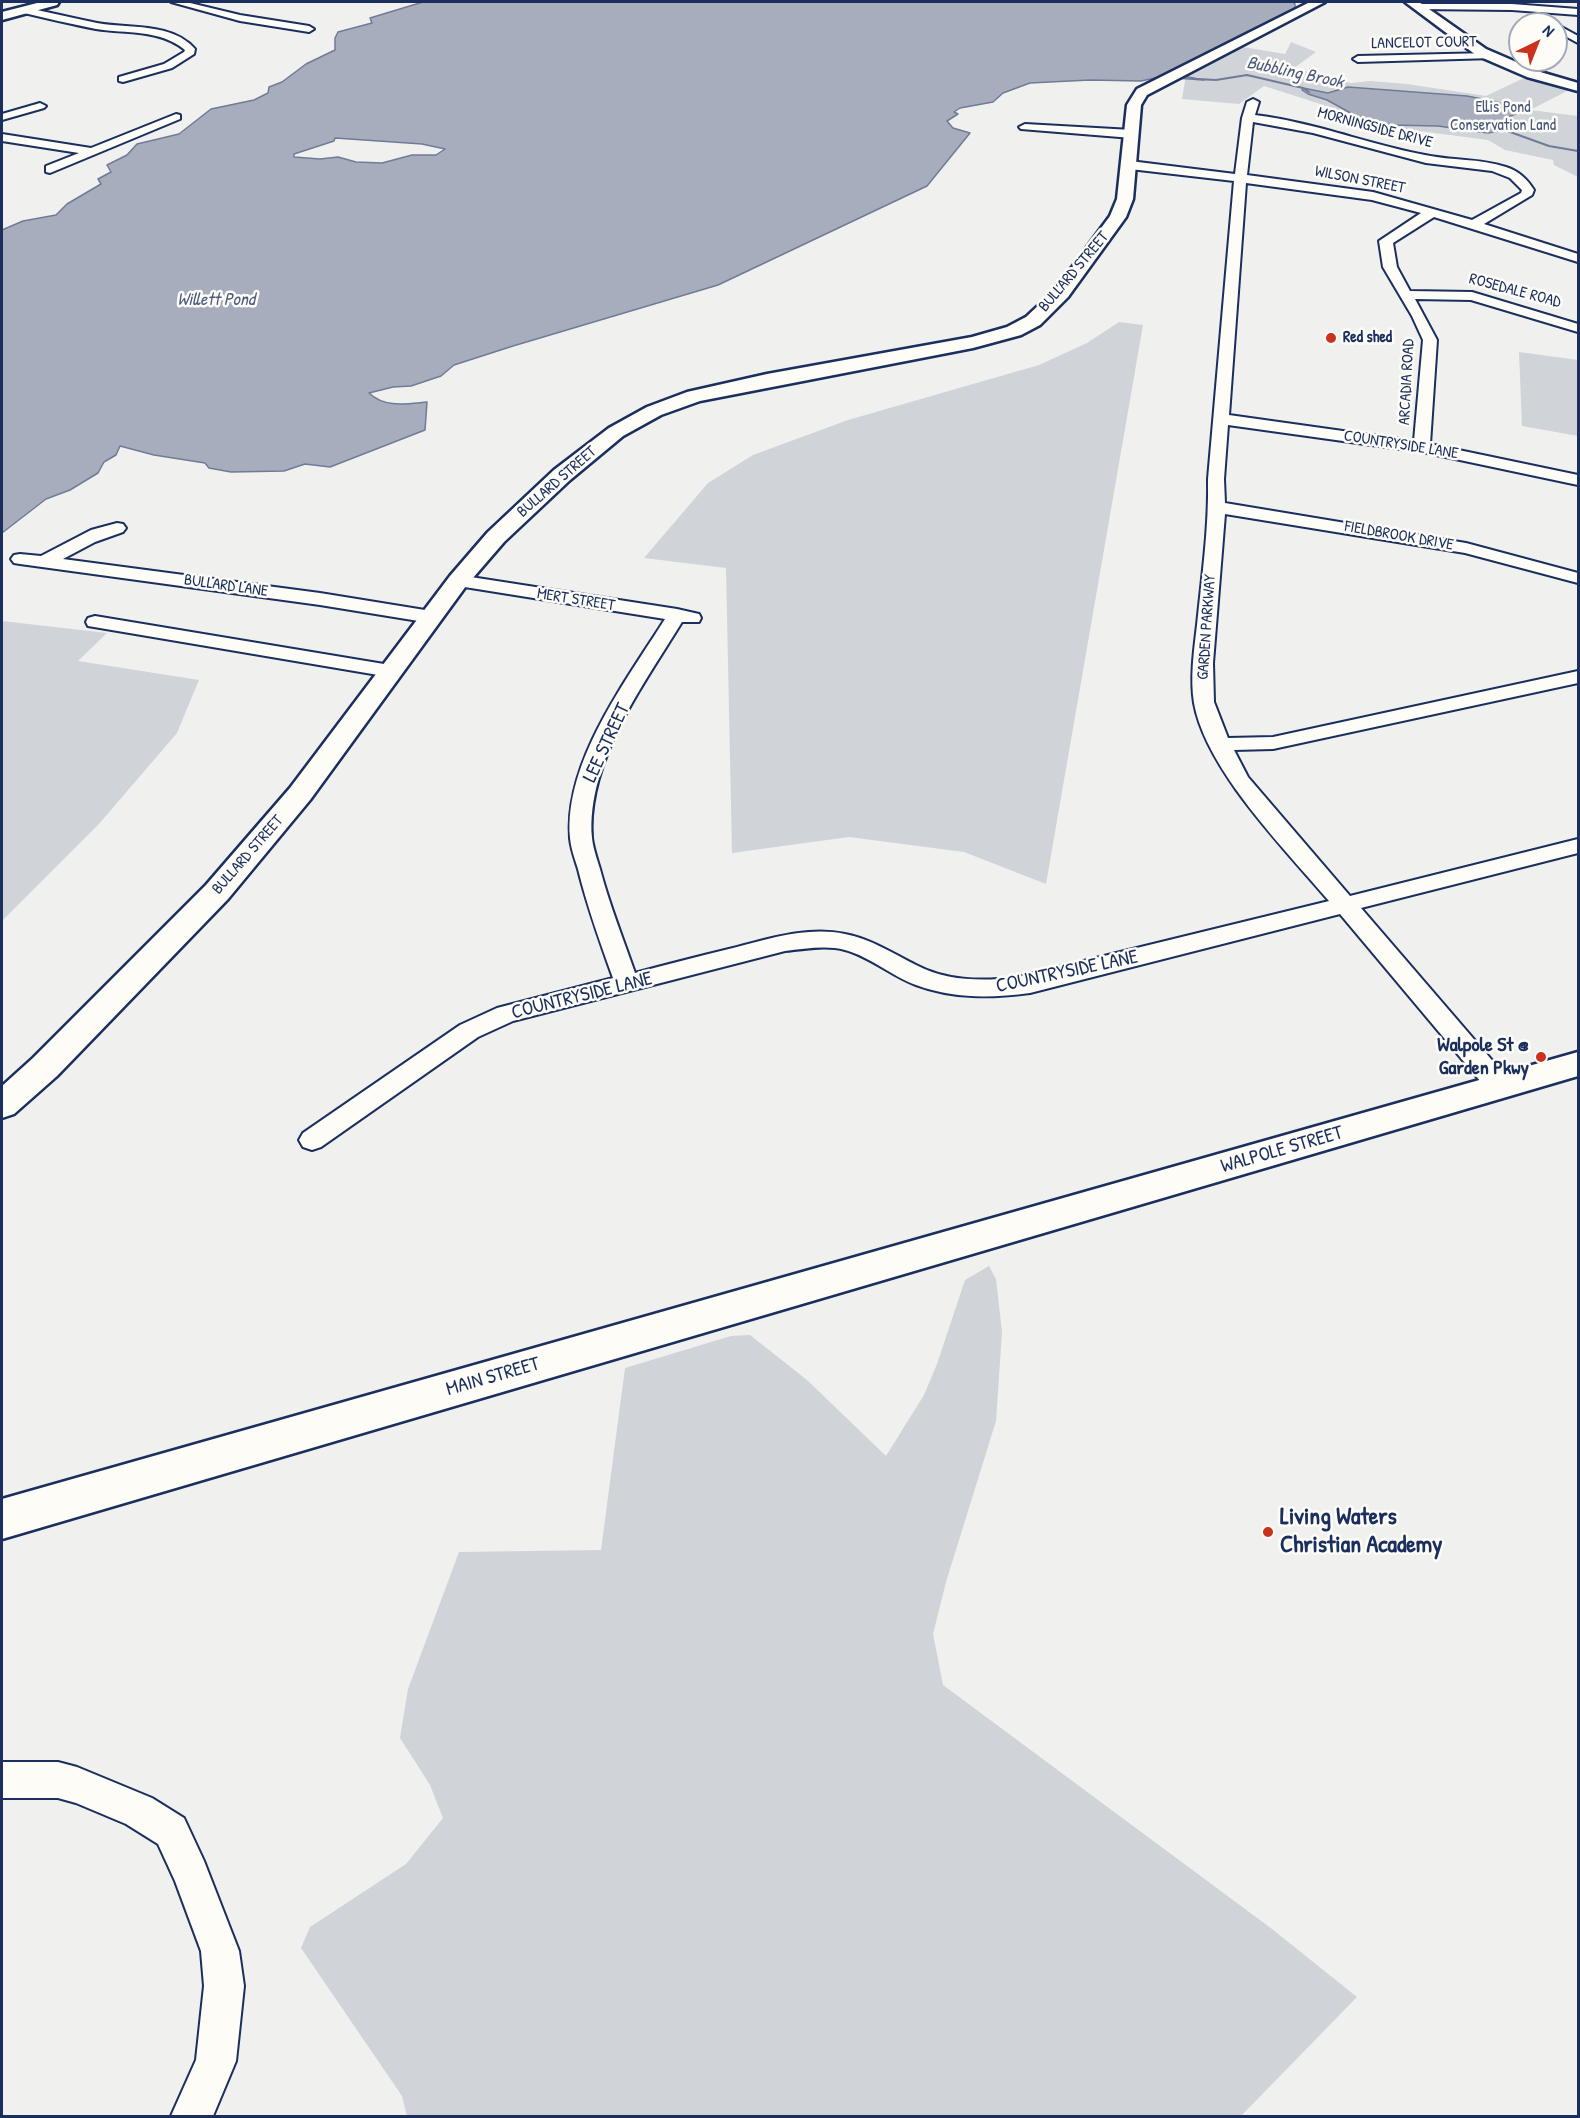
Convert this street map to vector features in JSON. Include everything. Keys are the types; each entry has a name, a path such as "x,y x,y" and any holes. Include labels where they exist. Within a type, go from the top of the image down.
{"main road":[{"path":"2,16 53,2"},
{"name":"BULLARD STREET","path":"2,1105 45,1067 217,892 300,794 458,581 496,537 562,476 616,432 654,411 702,393 973,342 1014,331 1033,321 1062,293 1113,225 1125,199 1136,101 1142,92 1319,2"},
{"path":"1415,4 1466,43 1489,56 1532,74 1578,87"},
{"name":"WALPOLE STREET","path":"985,1236 1578,1064"},
{"name":"MAIN STREET","path":"2,1519 985,1236"}],"street":[{"path":"176,2 240,18 309,29"},
{"path":"1415,4 1578,12"},
{"path":"1528,8 1534,12"},
{"path":"23,10 102,28 161,35 178,40 190,49 189,54 168,66 123,78"},
{"name":"LANCELOT COURT","path":"1358,59 1489,56"},
{"name":"GARDEN PARKWAY","path":"1253,102 1248,118 1231,284 1216,479 1217,507 1203,682 1204,702 1233,771 1249,793 1347,905 1500,1087"},
{"path":"2,117 40,106"},
{"path":"50,168 176,117"},
{"name":"MORNINGSIDE DRIVE","path":"1248,118 1289,123 1427,159 1488,166 1504,171 1523,182 1528,190 1526,195 1473,225"},
{"path":"1025,127 1132,134"},
{"path":"2,138 92,152"},
{"name":"WILSON STREET","path":"1130,165 1341,190 1432,212 1578,258"},
{"name":"ARCADIA ROAD","path":"1422,447 1430,340 1427,328 1405,295 1385,254 1386,241 1432,212"},
{"name":"ROSEDALE ROAD","path":"1405,295 1472,296 1578,328"},
{"name":"COUNTRYSIDE LANE","path":"1222,419 1422,447 1578,480"},
{"name":"FIELDBROOK DRIVE","path":"1217,507 1467,548 1578,578"},
{"path":"44,561 63,553 76,543 105,530 117,528"},
{"name":"BULLARD LANE","path":"20,558 320,598 431,617"},
{"name":"MERT STREET","path":"458,581 685,616"},
{"name":"LEE STREET","path":"627,984 591,880 581,836 584,793 608,730 685,616"},
{"path":"95,622 390,671"},
{"path":"1220,744 1273,742 1578,677"},
{"name":"COUNTRYSIDE LANE","path":"312,1140 470,1031 506,1014 785,943 819,940 844,942 864,948 933,983 964,990 997,990 1030,984 1578,846"},
{"path":"2,1780 58,1780 77,1785 139,1810 171,1830 191,1874 220,1951 224,1986 216,2061 192,2116"}],"green space":[{"name":"Ellis Pond Conservation Land","path":"1291,42 1316,52 1294,68 1351,83 1370,81 1407,84 1486,96 1526,77 1571,89 1530,110 1578,116 1578,177 1554,165 1553,160 1505,150 1488,140 1374,125 1339,114 1336,109 1264,86 1239,104 1182,99 1186,75 1243,47 1285,54"},
{"path":"1119,322 1143,325 1046,884 964,852 849,837 732,853 726,568 644,558 708,483 753,455 848,420 1039,365 1087,343"},
{"path":"1519,352 1578,360 1578,436 1522,426"},
{"path":"2,621 107,633 78,661 199,680 177,733 98,825 2,921"},
{"path":"989,1266 996,1279 1002,1332 996,1421 946,1582 933,1634 943,1685 1272,1929 1357,1997 1241,2116 407,2116 402,2096 301,1948 310,1927 406,1864 443,1818 430,1785 400,1738 408,1689 459,1552 601,1550 625,1368 731,1336 750,1335 807,1380 886,1456 924,1395 937,1364 965,1280"}],"water":[{"name":"Willett Pond","path":"423,2 1293,2 1295,4 1295,8 1283,16 1167,73 1204,80 1160,77 1141,81 1090,80 1030,83 1003,93 993,102 960,108 954,112 958,114 947,121 953,128 970,133 927,186 718,285 454,365 441,376 411,386 393,387 369,393 389,403 427,402 425,430 330,467 305,464 284,471 231,472 209,468 205,463 154,455 120,446 116,455 104,462 98,473 70,490 46,499 2,533 2,230 23,221 56,215 67,204 101,184 98,179 111,172 107,165 127,155 137,144 179,134 211,109 254,100 268,93 269,87 282,82 306,64 335,50 335,38 338,32 372,23 370,18","holes":["335,138 422,144 445,149 436,155 412,155 382,163 356,162 338,157 320,159 294,157 294,154 334,141"]},
{"path":"1348,87 1467,96 1497,102 1518,110 1517,113 1499,122 1504,130 1488,133 1438,126 1390,125 1356,116 1327,100 1302,90 1303,88 1328,93"}],"waterway":[{"name":"Bubbling Brook","path":"1197,79 1216,80 1247,75 1303,88 1309,92"},
{"name":"Bubbling Brook","path":"1499,128 1549,146 1578,151"}],"place":[{"name":"Red shed","path":"1331,338"},
{"name":"Walpole St @ Garden Pkwy","path":"1541,1057"},
{"name":"Living Waters Christian Academy","path":"1268,1532"}]}
